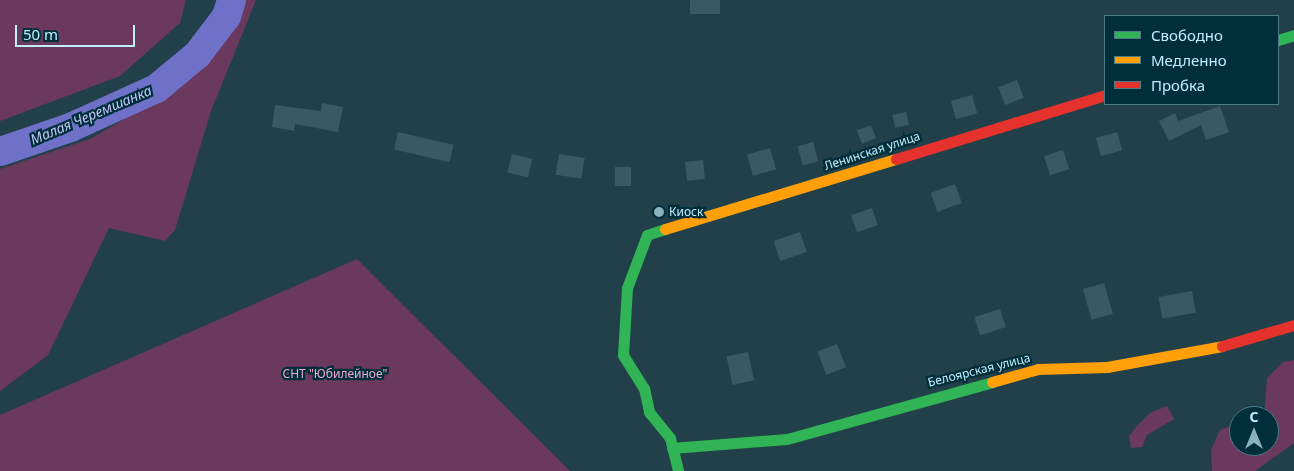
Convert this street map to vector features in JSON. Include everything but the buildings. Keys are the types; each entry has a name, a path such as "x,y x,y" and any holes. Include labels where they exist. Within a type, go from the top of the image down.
{"street":[{"path":"1279,40 1294,35"},
{"name":"Ленинская улица","path":"672,448 623,355 626,288 647,236 1104,95"},
{"name":"Белоярская улица","path":"672,448 787,439 1038,369 1107,367 1246,342 1294,324"},
{"path":"672,448 678,471"}],"green space":[{"path":"0,0 186,0 180,23 120,76 0,121"},
{"path":"232,0 256,0 211,111 175,230 165,241 109,228 48,355 0,391 0,169 90,139 159,99 219,44"},
{"name":"СНТ \"Юбилейное\"","path":"357,259 570,471 0,471 0,415"},
{"path":"1294,360 1294,443 1279,454 1279,406 1265,406 1267,378 1283,362"},
{"path":"1167,406 1174,419 1147,435 1142,447 1131,448 1129,436 1137,426 1150,413"},
{"path":"1229,427 1229,456 1276,456 1255,471 1212,471 1211,450 1220,430"}],"waterway":[{"name":"Малая Черемшанка","path":"0,151 70,127 156,88 197,54 226,16 231,0"}],"traffic: fast":[{"path":"1279,40 1294,35"},
{"path":"665,229 647,235 627,288 623,355 644,388 649,412 670,438 678,471"},
{"path":"672,448 787,439 992,382"}],"traffic: slow":[{"path":"665,229 896,159"},
{"path":"992,382 1038,369 1107,367 1222,346"}],"traffic: jam":[{"path":"896,159 1104,95"},
{"path":"1222,346 1294,325"}],"place":[{"name":"Киоск","path":"659,212"}]}
